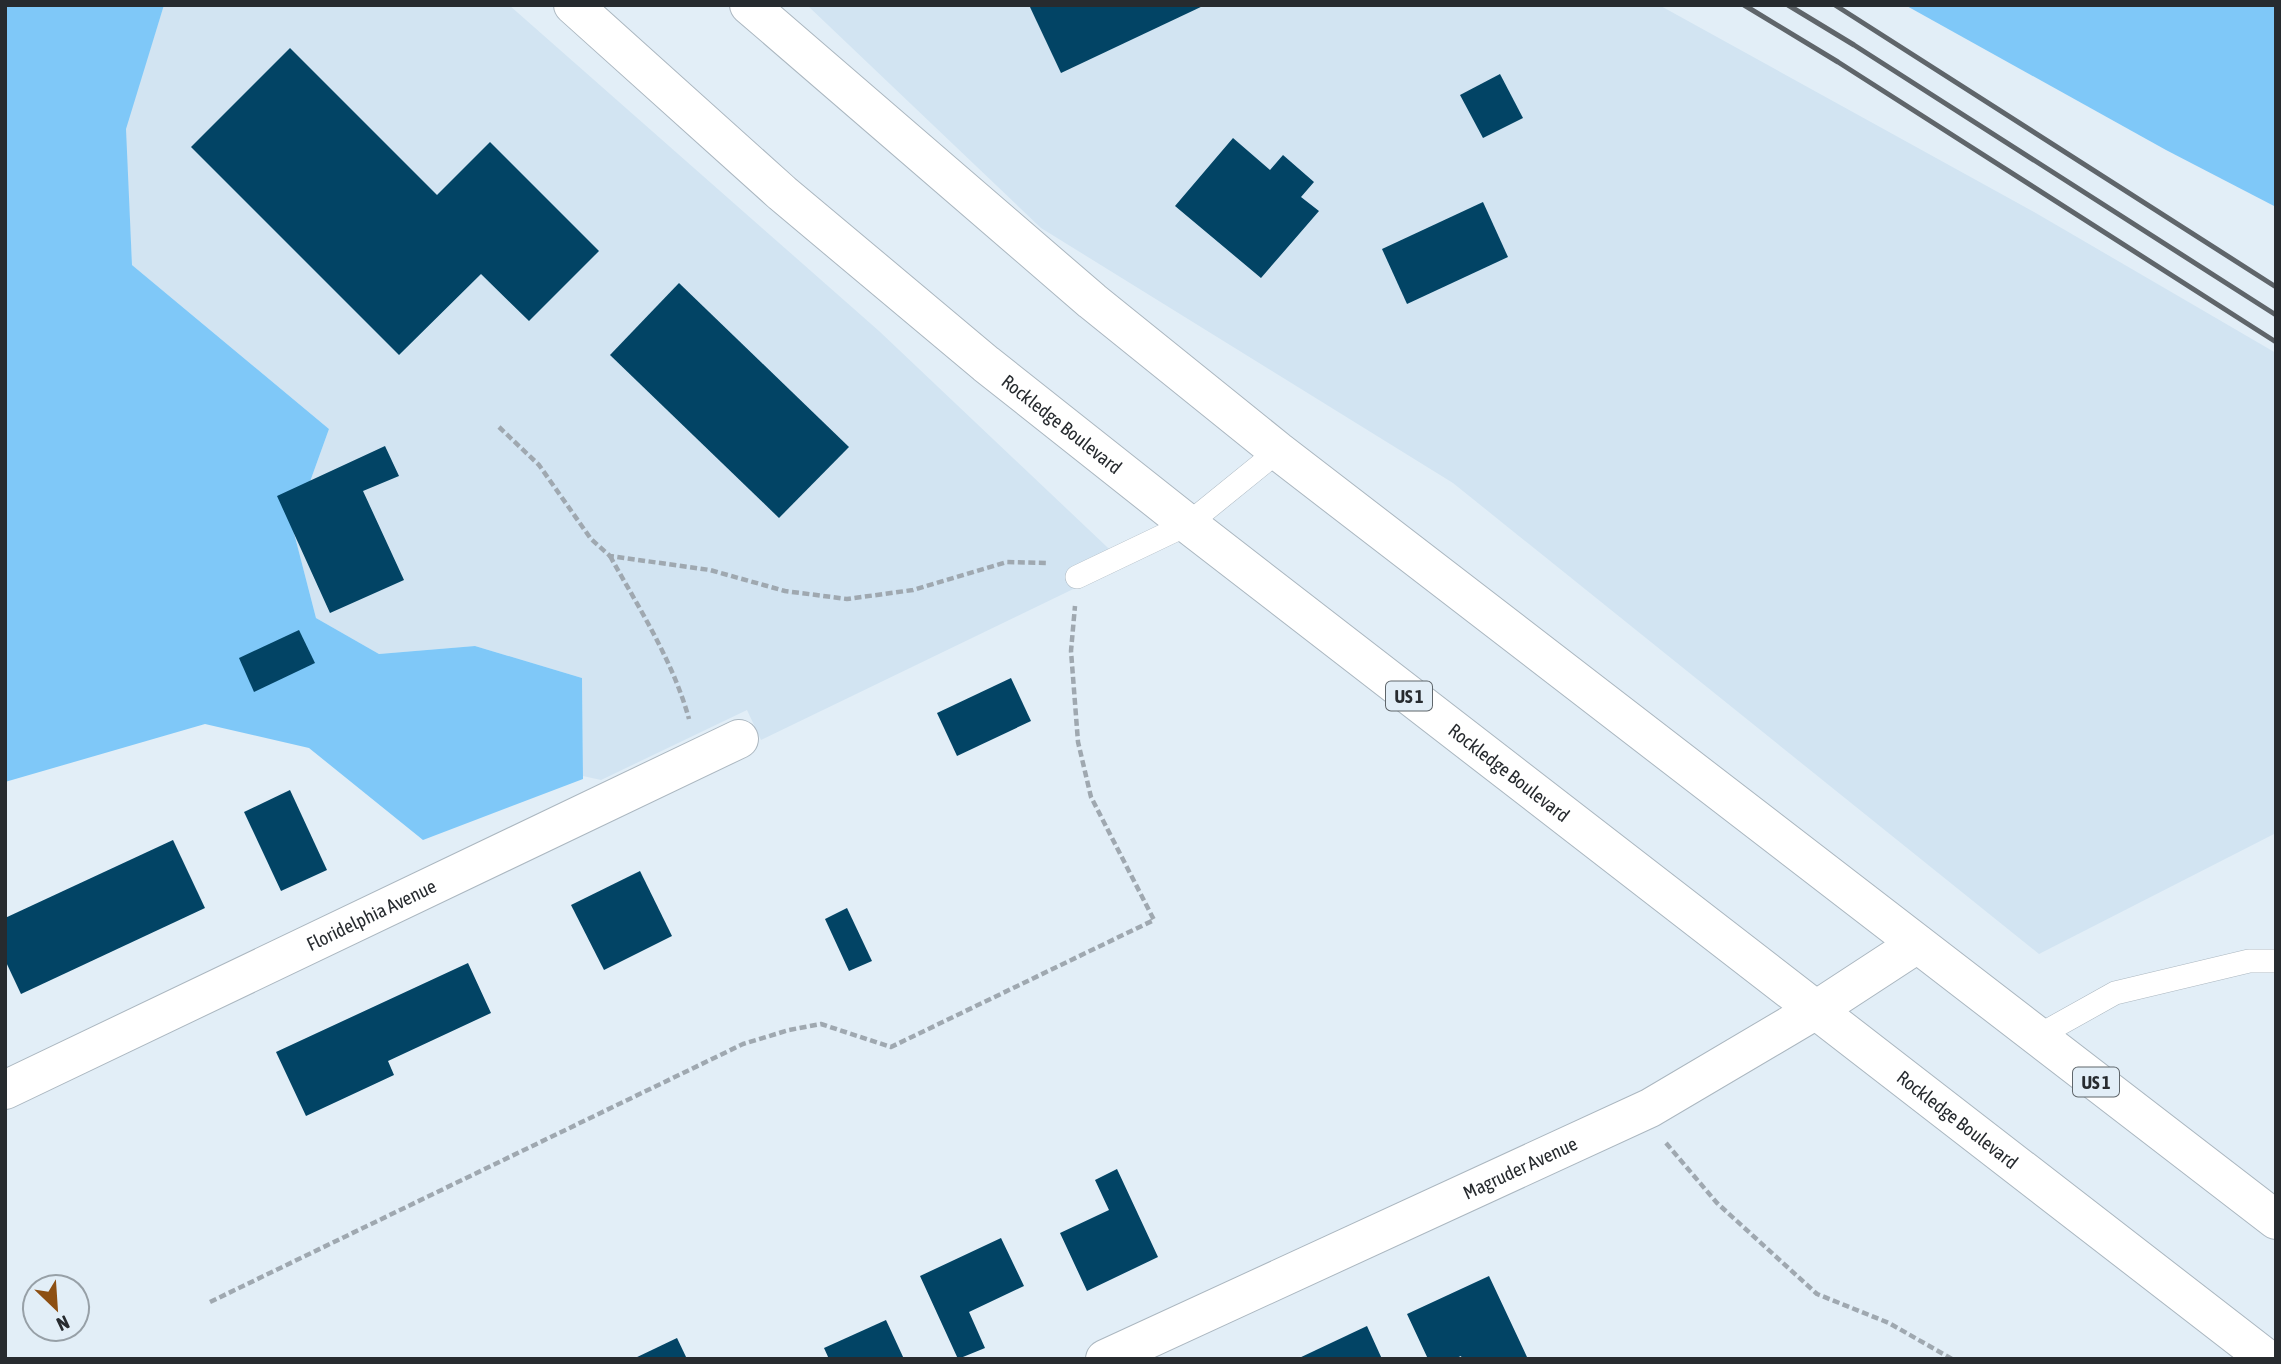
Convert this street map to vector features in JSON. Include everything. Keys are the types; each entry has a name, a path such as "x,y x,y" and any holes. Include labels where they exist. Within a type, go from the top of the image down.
{"main road":[{"name":"Rockledge Boulevard","path":"573,5 782,193 986,364 1188,524 2267,1359"},
{"name":"US 1","path":"749,5 1092,301 1278,451 2276,1220"},
{"name":"Floridelphia Avenue","path":"5,1090 739,739"},
{"name":"Magruder Avenue","path":"1105,1359 1641,1113 1815,1010 1917,944"}],"lane":[{"path":"1077,577 1188,524 1278,451"},
{"path":"2038,1036 2115,993 2249,961 2276,961"}],"path":[{"path":"499,427 539,465 591,539 610,556 650,626 683,698 700,757"},
{"path":"210,1302 743,1044 789,1030 821,1024 891,1047 1154,920 1091,797 1078,741 1071,651 1077,577 1050,563 1007,562 913,590 847,599 785,591 710,570 610,556"},
{"path":"1641,1113 1717,1203 1817,1294 1889,1323 1952,1359"}],"shaded area":[{"path":"5,5 164,5 126,129 132,265 329,429 293,529 316,618 379,654 475,646 582,678 583,779 423,840 309,748 205,724 5,782"},
{"path":"164,5 509,5 879,331 1125,564 761,740 747,710 601,780 583,776 582,678 475,646 379,654 316,618 293,529 329,429 132,265 125,129"},
{"path":"807,5 1659,5 2034,212 2276,353 2276,833 2039,954 1453,483 1041,228"},
{"path":"1905,5 2276,5 2276,207 2166,150"}],"building":[{"path":"1029,5 1205,5 1061,73"},
{"path":"290,48 437,195 490,142 599,251 529,321 481,274 399,355 191,147"},
{"path":"1500,74 1523,118 1483,138 1460,95"},
{"path":"1233,138 1270,170 1283,155 1314,182 1301,197 1319,211 1261,278 1175,206"},
{"path":"1483,202 1508,257 1407,304 1382,249"},
{"path":"679,283 849,447 779,518 610,355"},
{"path":"385,446 399,476 363,491 404,580 330,613 277,496"},
{"path":"299,630 315,663 254,692 239,658"},
{"path":"1011,678 1031,721 957,756 937,713"},
{"path":"290,790 327,870 281,891 244,812"},
{"path":"173,840 205,908 21,994 5,960 5,918"},
{"path":"640,871 672,936 604,970 571,905"},
{"path":"847,908 872,961 849,971 825,919"},
{"path":"468,963 491,1013 388,1061 394,1075 306,1116 276,1052"},
{"path":"1117,1169 1158,1257 1087,1291 1060,1233 1109,1210 1095,1180"},
{"path":"1001,1238 1024,1286 969,1312 985,1348 958,1359 920,1276"},
{"path":"1489,1276 1527,1357 1462,1359 1461,1356 1454,1359 1428,1359 1407,1314"},
{"path":"886,1320 904,1359 829,1359 824,1348"},
{"path":"1367,1326 1382,1359 1297,1359"},
{"path":"677,1338 687,1359 633,1359"}],"railway":[{"path":"1744,5 1838,62 2276,342"},
{"path":"1788,5 2276,315"},
{"path":"1835,5 2276,287"}]}
